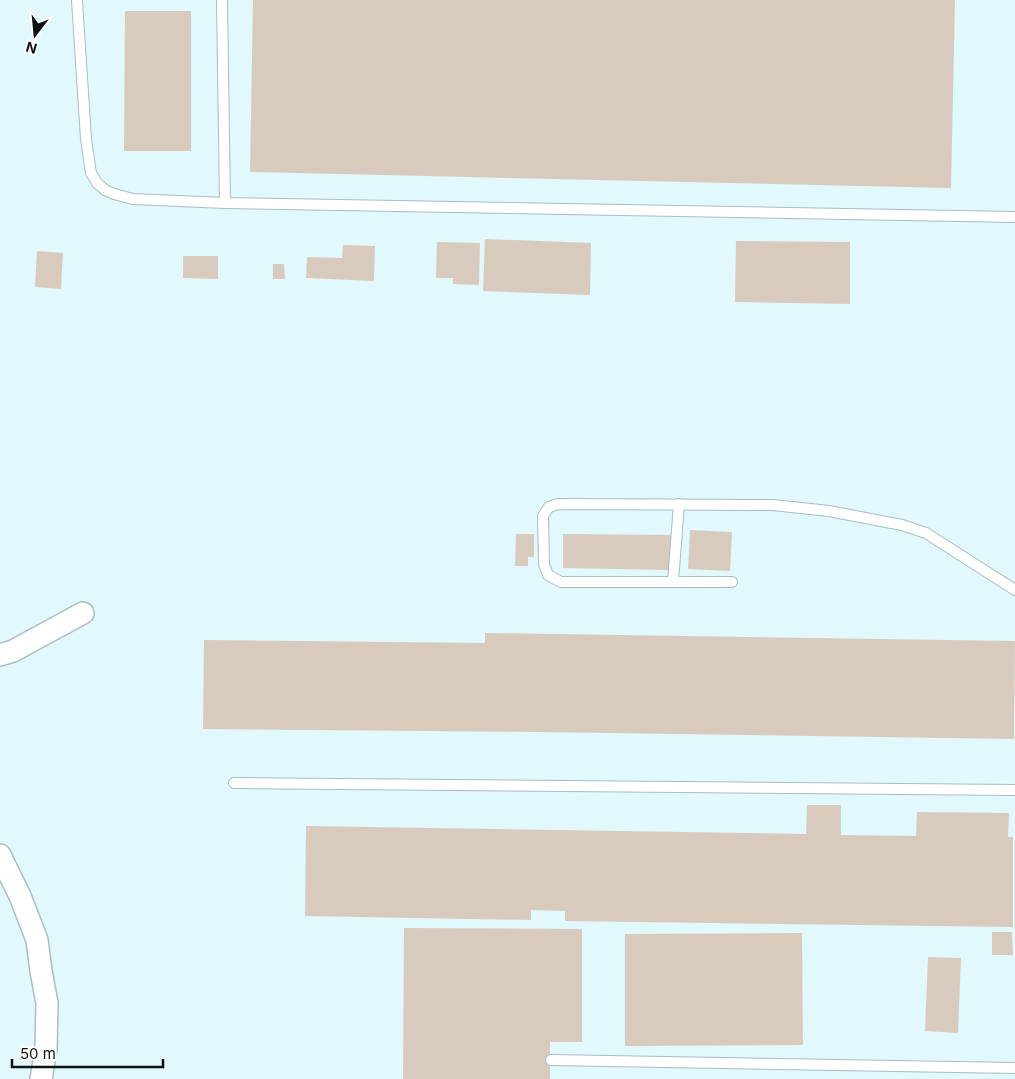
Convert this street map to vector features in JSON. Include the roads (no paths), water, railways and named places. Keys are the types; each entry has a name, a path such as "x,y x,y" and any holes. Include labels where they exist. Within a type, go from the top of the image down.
{"street":[{"path":"0,655 13,652 83,613"},
{"path":"0,855 20,896 37,940 47,1002 46,1049 41,1079"}],"lane":[{"path":"77,0 86,139 91,174 104,190 114,194 134,198 225,203 1015,216"},
{"path":"222,0 225,203"},
{"path":"732,582 561,582 548,576 544,564 543,516 549,507 558,504 773,505 829,511 902,525 926,533 1015,590"},
{"path":"673,582 679,504"},
{"path":"234,783 1015,790"},
{"path":"552,1060 1015,1068"}]}
